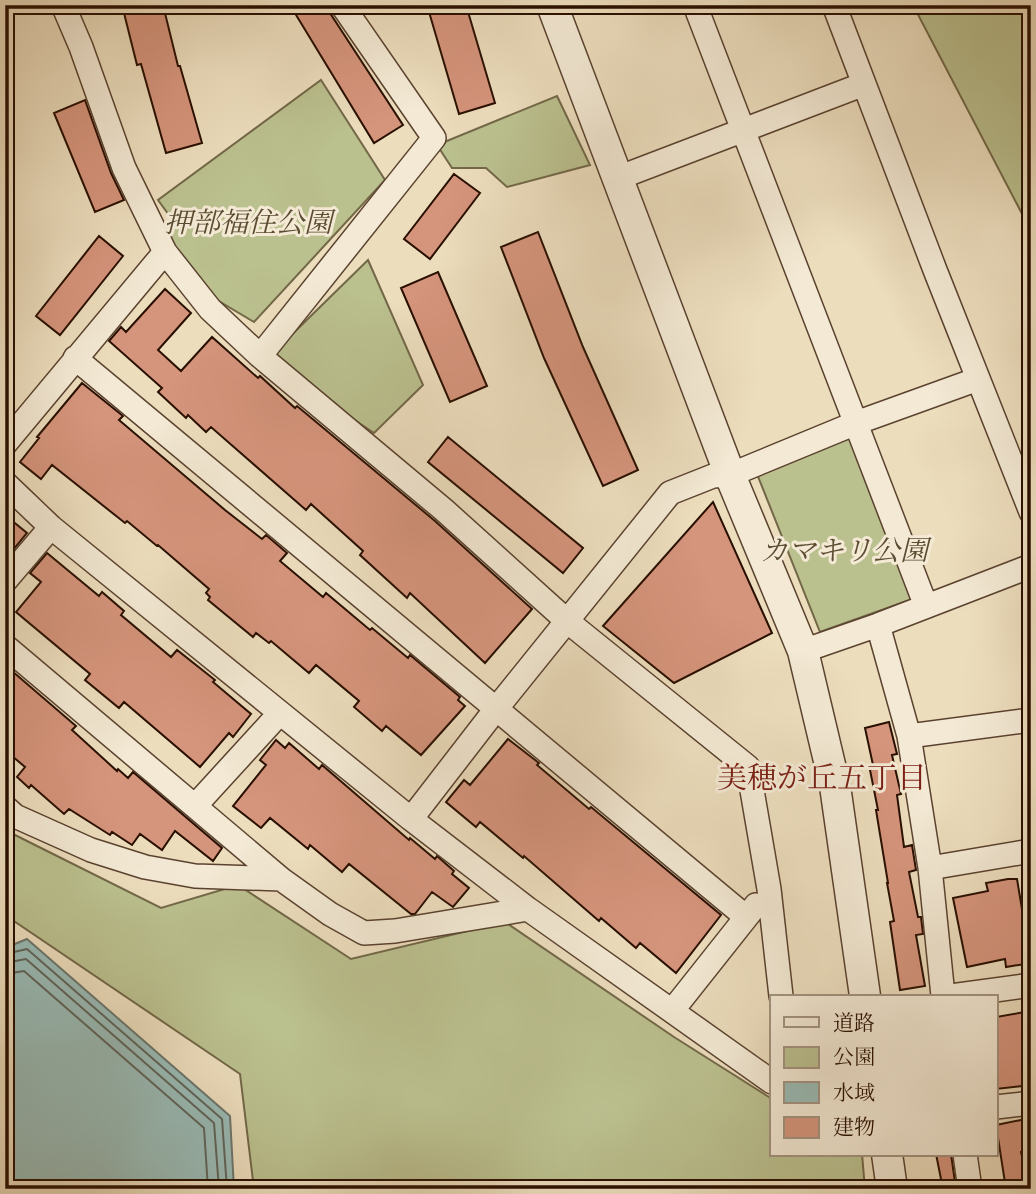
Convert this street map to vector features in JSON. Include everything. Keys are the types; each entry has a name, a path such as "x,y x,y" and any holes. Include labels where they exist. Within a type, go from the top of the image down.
{"street":[{"path":"63,5 124,168 165,252 210,309 260,356 444,510 567,621 748,767 769,890 781,995"},
{"path":"260,356 434,138 342,5"},
{"path":"552,5 730,475 803,651 835,786 865,995"},
{"path":"695,5 926,606"},
{"path":"834,5 1031,512"},
{"path":"618,178 864,84"},
{"path":"5,444 165,252"},
{"path":"75,358 746,917"},
{"path":"411,820 496,709 670,493 713,476 730,475 856,423 978,379"},
{"path":"5,483 51,527 411,820 528,909 770,1081"},
{"path":"5,581 51,527"},
{"path":"803,651 1031,566"},
{"path":"878,625 909,736 930,868 943,995"},
{"path":"5,646 281,879 330,914 364,933 395,931 528,909"},
{"path":"195,806 280,713"},
{"path":"909,736 1031,720"},
{"path":"5,807 15,816 92,850 145,867 195,876 281,879"},
{"path":"930,868 1031,851"},
{"path":"672,1011 769,890"},
{"path":"958,995 1031,985"},
{"path":"998,1107 1031,1103"},
{"path":"887,1156 892,1189"},
{"path":"965,1156 970,1189"}],"green space":[{"path":"913,5 1031,5 1031,231"},
{"name":"押部福住公園","path":"321,80 385,180 254,322 212,297 166,235 177,226 158,200"},
{"path":"557,96 590,165 507,187 486,168 452,168 437,145"},
{"name":"押部福住公園","path":"368,260 423,385 374,433 323,399 270,356"},
{"name":"カマキリ公園","path":"853,435 921,596 820,632 757,474"},
{"path":"5,830 161,908 238,885 351,959 505,922 674,1037 770,1098 770,1156 862,1156 865,1189 254,1189 240,1074 5,915"}],"water":[{"path":"27,939 230,1116 234,1189 20,1189 5,1183 5,948"}],"building":[{"path":"122,5 163,5 178,66 202,143 166,153 141,64 137,65"},
{"path":"290,5 328,5 330,13 403,125 374,143"},
{"path":"427,5 466,5 495,103 459,114"},
{"path":"85,100 111,173 124,200 95,212 54,113"},
{"path":"454,174 480,193 430,259 404,239"},
{"path":"538,232 583,347 638,470 603,486 544,358 501,247"},
{"path":"99,236 123,256 60,335 36,316"},
{"path":"438,272 487,386 450,402 401,288"},
{"path":"165,289 191,313 158,350 181,371 212,337 258,378 260,376 295,408 297,406 435,521 532,609 485,663 410,593 407,598 360,555 363,551 311,504 306,510 211,427 206,432 188,415 186,418 158,392 162,388 109,341 121,327 126,332"},
{"path":"82,383 123,416 119,420 225,510 262,539 266,535 287,553 280,561 323,597 326,593 370,630 372,628 408,658 410,655 460,697 458,700 465,706 421,755 386,726 382,731 354,707 359,701 316,665 309,673 271,641 269,643 256,633 253,637 208,600 210,597 206,593 209,589 158,545 127,521 125,523 52,465 41,479 20,462"},
{"path":"448,437 583,548 563,573 428,462"},
{"path":"713,502 772,633 674,683 603,626"},
{"path":"5,515 27,533 9,555 5,552"},
{"path":"47,553 99,596 102,592 124,611 121,615 171,657 177,650 215,680 213,682 251,714 233,737 229,733 200,767 124,702 119,708 85,680 90,674 16,612 41,582 30,573"},
{"path":"5,665 76,726 72,730 117,771 118,769 128,778 133,772 222,848 213,861 175,831 162,850 140,834 132,845 112,832 110,835 69,809 64,814 31,785 29,788 17,777 25,767 5,750"},
{"path":"889,722 897,754 892,755 901,794 897,795 904,847 912,845 916,870 909,872 923,934 916,935 925,986 900,990 890,922 894,921 869,765 873,765 865,728"},
{"path":"508,739 539,763 537,765 589,809 591,807 721,915 676,973 640,943 636,948 601,918 599,921 480,822 476,827 446,802 464,780 470,785"},
{"path":"276,740 285,748 289,743 319,769 322,765 409,840 410,838 435,859 437,856 454,871 452,874 469,888 453,907 432,892 415,914 411,914 349,864 342,872 310,845 308,849 270,818 261,828 233,806 266,765 260,760"},
{"path":"1017,879 1031,963 1006,967 1005,959 967,967 953,898 988,891 986,883"},
{"path":"1031,1011 1031,1085 998,1089 998,1017"},
{"path":"1031,1118 1031,1142 1022,1143 1024,1151 1021,1152 1029,1189 1006,1189 998,1125"},
{"path":"936,1156 951,1156 956,1189 943,1189"}],"district":[{"name":"美穂が丘五丁目","path":"822,779"}]}
